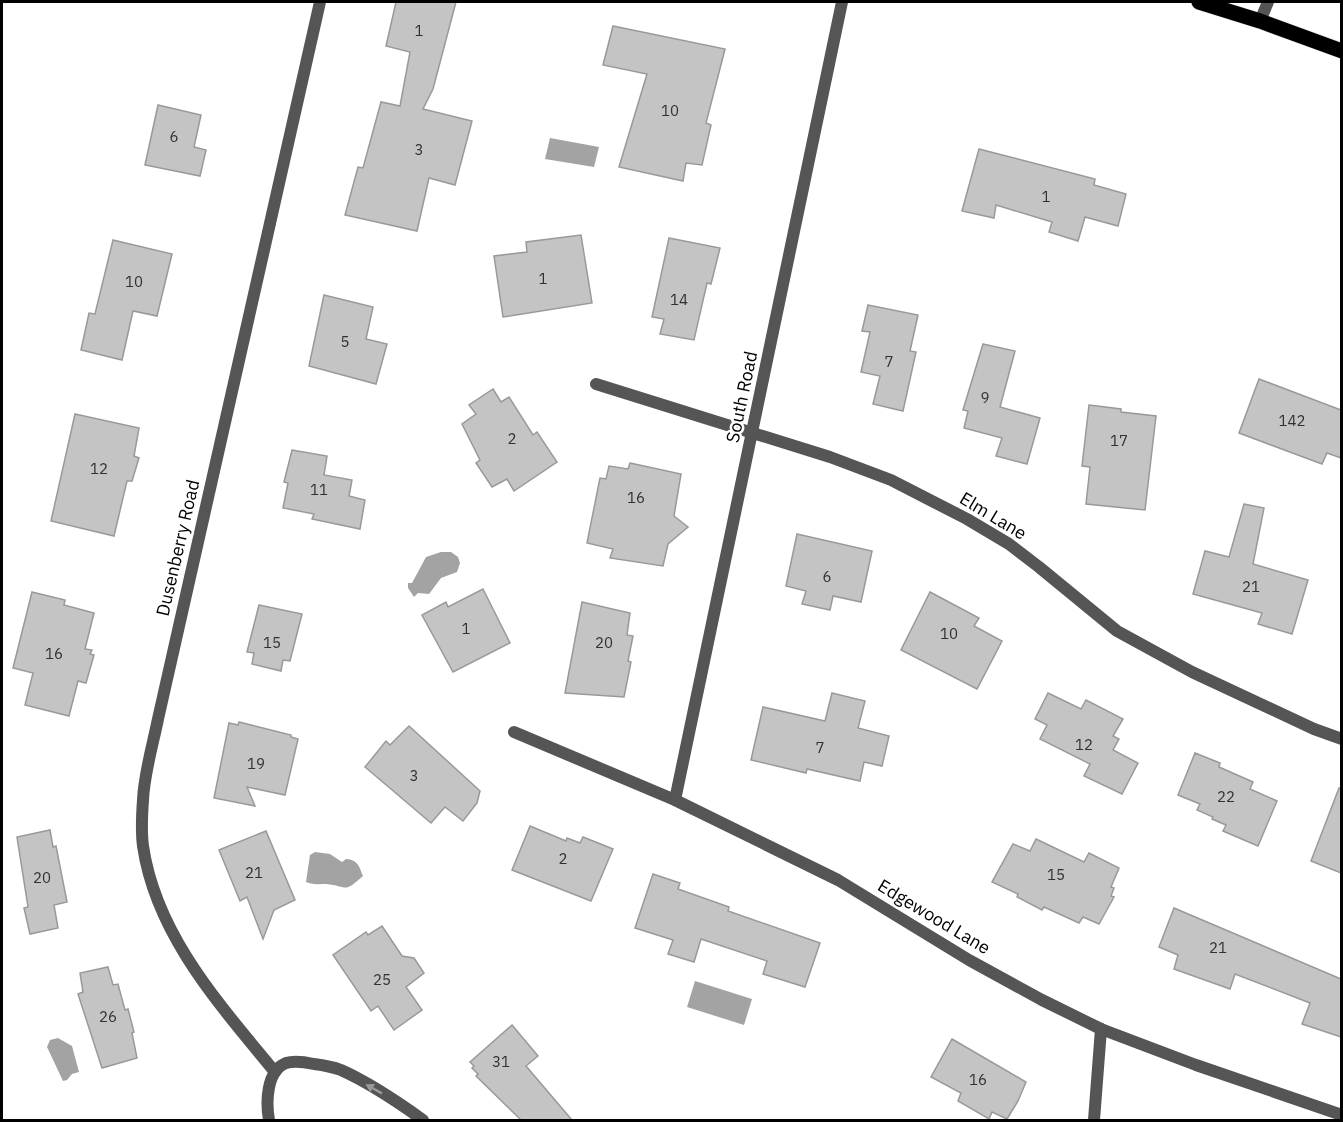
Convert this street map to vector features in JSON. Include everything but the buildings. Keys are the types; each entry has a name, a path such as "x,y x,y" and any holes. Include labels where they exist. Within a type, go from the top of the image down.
{"main road":[{"path":"1199,2 1260,21 1341,51"}],"street":[{"name":"Dusenberry Road","path":"275,1072 190,962 166,922 151,881 143,844 143,797 158,719 320,2"},
{"name":"South Road","path":"675,800 842,2"},
{"path":"1260,21 1268,2"},
{"name":"Elm Lane","path":"596,384 830,457 891,480 967,519 1009,544 1117,631 1192,672 1314,729 1341,739"},
{"name":"Edgewood Lane","path":"514,732 675,800 838,880 969,960 1101,1029 1196,1065 1341,1115"},
{"path":"1094,1120 1101,1029"},
{"path":"269,1120 267,1105 270,1083 275,1072 285,1063 301,1061 340,1070 399,1103 423,1120"}],"shaded area":[{"path":"550,138 599,147 594,167 545,159"},
{"path":"441,552 451,552 458,557 460,563 457,572 441,578 429,594 418,593 414,597 408,588 408,583 412,583 426,557"},
{"path":"315,852 330,854 342,862 346,859 356,862 363,876 345,888 306,882 310,855"},
{"path":"695,981 752,999 744,1025 687,1007"},
{"path":"58,1038 72,1046 79,1072 63,1081 47,1047 50,1040"}]}
